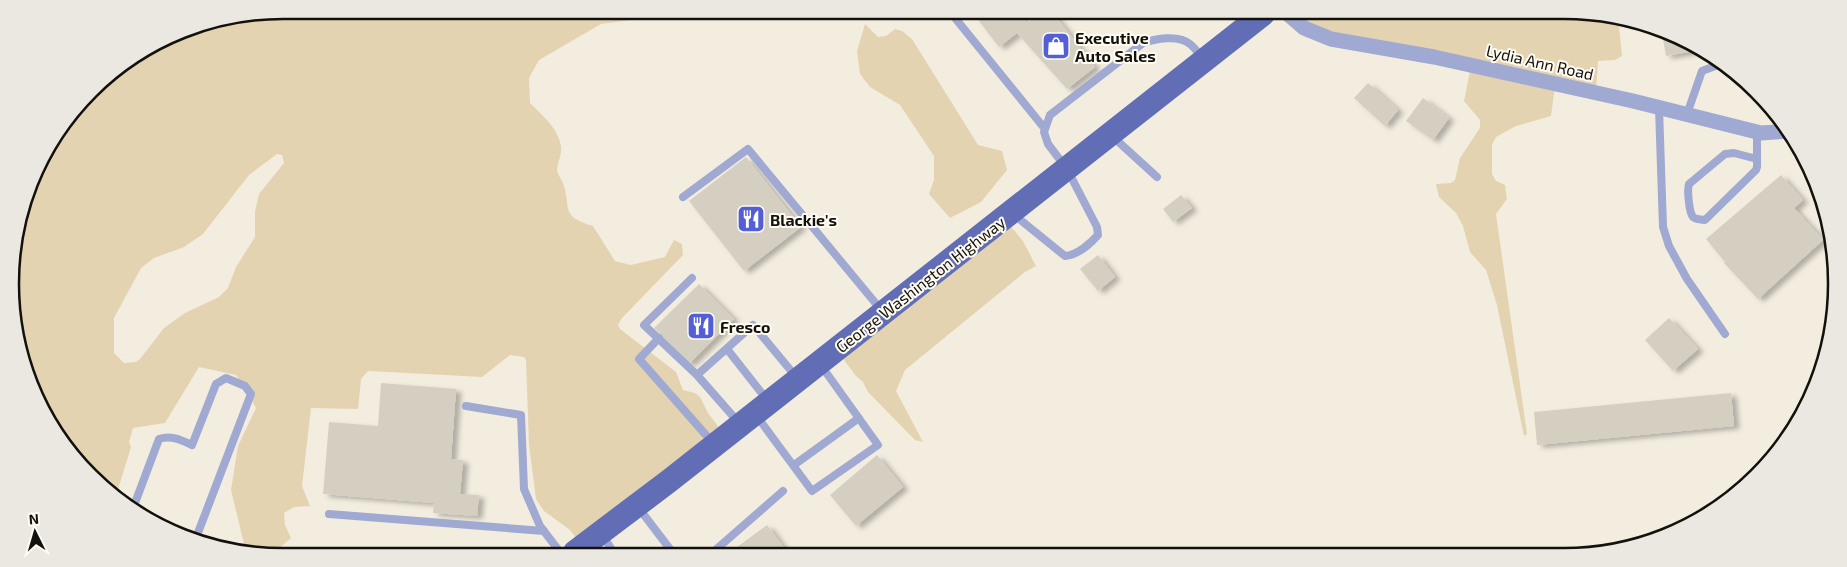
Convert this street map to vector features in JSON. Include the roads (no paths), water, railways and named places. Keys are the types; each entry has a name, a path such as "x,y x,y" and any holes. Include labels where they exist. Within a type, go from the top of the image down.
{"main road":[{"name":"George Washington Highway","path":"580,548 755,414 1257,19"}],"street":[{"name":"Lydia Ann Road","path":"1294,19 1304,28 1331,38 1434,57 1687,114 1757,132 1781,131"}],"lane":[{"path":"956,19 1045,129 1048,144 1067,168 1097,227 1098,235 1072,255 1065,256 1011,212"},
{"path":"1045,129 1050,115 1143,43 1156,39 1181,39 1189,43 1204,60"},
{"path":"1687,114 1702,71 1715,66"},
{"path":"1659,108 1663,227 1669,246 1687,279 1725,334"},
{"path":"1757,132 1757,159 1756,170 1705,220 1696,219 1692,216 1687,190 1689,184 1725,154 1734,152 1757,159"},
{"path":"1111,134 1157,177"},
{"path":"683,197 748,149 883,313"},
{"path":"692,278 644,325 697,375 755,414"},
{"path":"697,375 753,326 798,379"},
{"path":"659,338 639,359 715,445"},
{"path":"727,349 755,414 812,491 878,445 819,363"},
{"path":"135,503 159,439 172,437 192,445 216,384 226,378 245,386 251,394 198,534"},
{"path":"466,406 522,415 524,489 544,531 557,548"},
{"path":"794,465 859,418"},
{"path":"718,548 783,491"},
{"path":"637,505 669,548"},
{"path":"329,514 544,531"},
{"path":"601,533 611,548"}],"place":[{"name":"Executive Auto Sales","path":"1056,46"},
{"name":"Blackie's","path":"751,219"},
{"name":"Fresco","path":"701,326"}]}
